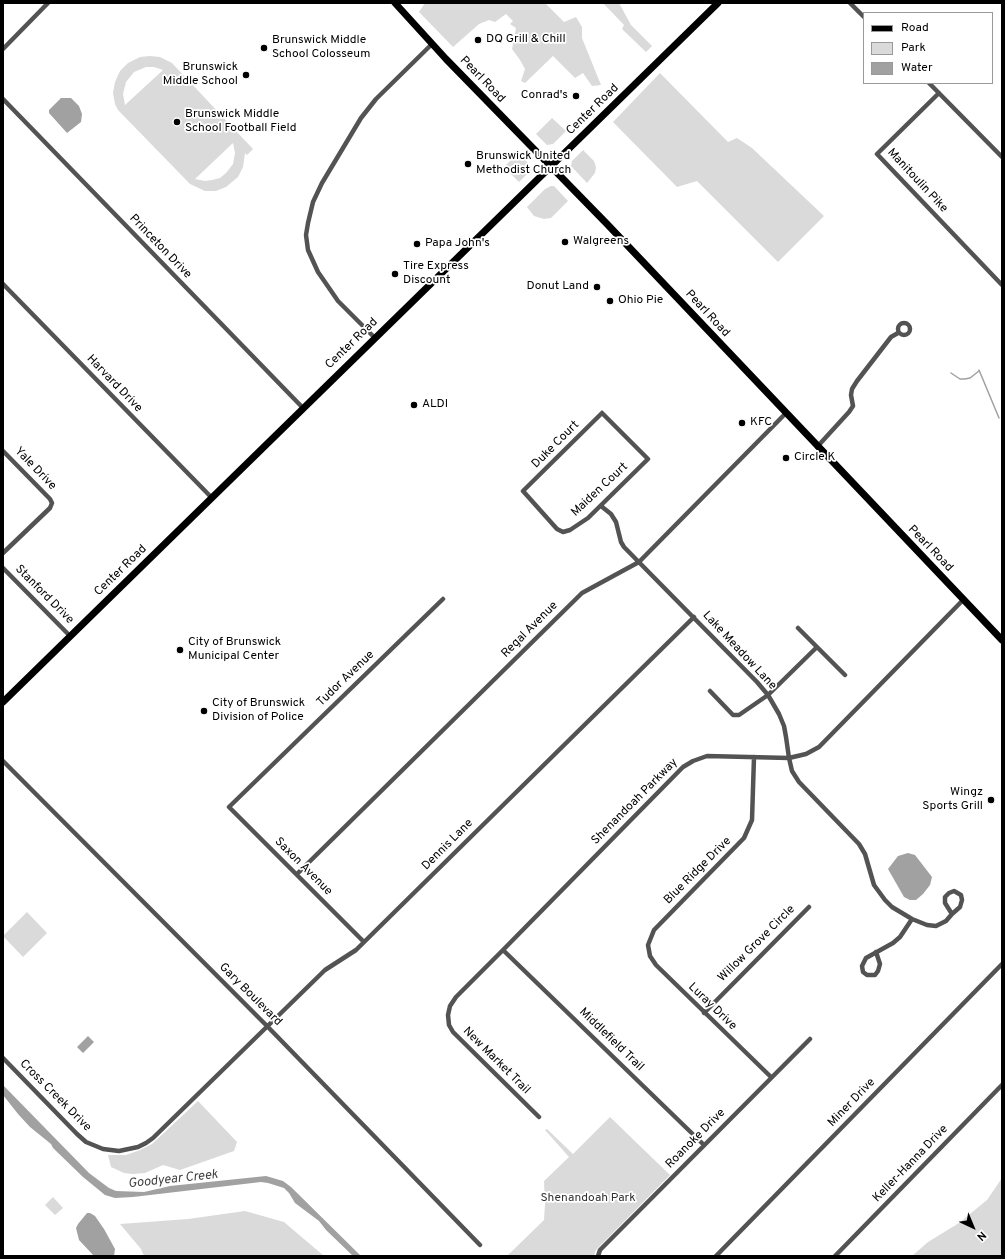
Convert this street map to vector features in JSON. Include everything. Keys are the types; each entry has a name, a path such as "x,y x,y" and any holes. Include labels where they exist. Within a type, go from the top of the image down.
{"main road":[{"name":"Pearl Road","path":"394,3 1002,640"},
{"name":"Center Road","path":"3,702 718,3"}],"street":[{"path":"3,49 48,3"},
{"path":"850,3 863,16"},
{"path":"375,338 331,292 313,264 308,250 306,235 308,223 313,202 322,183 361,118 376,99 432,44"},
{"path":"930,84 1002,157"},
{"name":"Manitoulin Pike","path":"939,93 877,154 1002,285"},
{"name":"Princeton Drive","path":"3,99 303,408"},
{"name":"Harvard Drive","path":"3,284 212,498"},
{"path":"817,447 850,412 853,406 851,395 852,389 891,337 898,333"},
{"name":"Maiden Court","path":"563,532 570,530 588,518 648,459 602,413"},
{"name":"Duke Court","path":"563,532 557,529 523,491 602,413"},
{"name":"Regal Avenue","path":"296,874 582,593 639,562 786,413"},
{"name":"Yale Drive","path":"3,451 50,498 52,503 50,508 3,553"},
{"name":"Lake Meadow Lane","path":"601,506 611,514 616,522 621,542 624,547 694,617 768,695 784,726 792,771 799,782 859,844 865,854 874,885 879,893 892,907 912,919 927,925 936,926 946,922 960,907 962,900 960,895 954,891 945,897 945,903 952,914"},
{"name":"Stanford Drive","path":"3,568 70,636"},
{"name":"Tudor Avenue","path":"229,807 444,599"},
{"name":"Shenandoah Parkway","path":"448,1015 450,1006 456,996 683,767 693,761 707,756 789,758 806,754 819,747 964,600"},
{"name":"Dennis Lane","path":"212,1081 325,970 356,950 694,617"},
{"path":"798,628 845,675"},
{"path":"710,691 733,715 736,716 744,713 768,695 817,647"},
{"name":"Blue Ridge Drive","path":"648,945 654,930 744,838 752,820 754,757"},
{"name":"Gary Boulevard","path":"3,761 267,1026 480,1244"},
{"name":"Saxon Avenue","path":"229,807 364,942"},
{"name":"Willow Grove Circle","path":"704,1013 809,906"},
{"path":"876,952 880,964 878,971 874,975 868,975 863,972 862,966 866,958 900,937 912,919"},
{"name":"Luray Drive","path":"648,945 650,956 656,965 771,1078"},
{"name":"Middlefield Trail","path":"503,950 704,1145"},
{"name":"Miner Drive","path":"716,1256 1002,964"},
{"name":"New Market Trail","path":"448,1015 449,1024 453,1032 539,1117"},
{"name":"Roanoke Drive","path":"598,1256 600,1250 810,1039"},
{"name":"Cross Creek Drive","path":"3,1058 77,1134 94,1146 111,1151 138,1147 146,1143 212,1081"},
{"name":"Keller-Hanna Drive","path":"835,1256 1002,1085"}],"green space":[{"path":"425,3 545,3 564,22 576,17 582,27 582,38 601,85 592,86 583,73 575,78 553,56 525,83 521,81 525,69 512,49 516,28 510,24 513,21 506,14 495,22 489,20 479,24 453,47 419,12"},
{"path":"603,3 619,3 631,25 652,46 646,52 622,29 624,25"},
{"name":"Brunswick Middle School Football Field","path":"140,57 160,57 172,63 253,149 247,155 245,153 243,167 238,177 226,187 216,191 205,191 190,184 118,110 113,93 115,82 120,71 128,63","holes":["146,67 154,67 163,70 125,105 123,94 126,82 134,72","233,143 235,153 233,164 226,173 220,178 212,180 205,181 195,179"]},
{"path":"660,73 728,142 737,138 752,148 824,216 778,262 697,181 677,187 613,122"},
{"path":"552,118 566,131 553,144 547,145 536,134"},
{"path":"583,150 594,161 596,167 595,173 587,183 571,166 572,161"},
{"path":"518,153 528,163 531,169 519,182 504,167"},
{"path":"554,186 568,201 551,218 544,219 534,216 527,207 545,189"},
{"path":"27,912 47,933 23,957 3,936"},
{"path":"198,1101 237,1142 234,1151 180,1170 163,1165 145,1173 133,1174 124,1173 111,1167 108,1155 126,1155 152,1144"},
{"name":"Shenandoah Park","path":"610,1117 670,1175 596,1250 594,1256 507,1256 544,1220 544,1181 569,1157 545,1130 547,1129 573,1154"},
{"path":"1002,1178 1002,1256 912,1256 928,1242 959,1223 987,1200"},
{"path":"53,1197 63,1208 55,1215 45,1205"},
{"path":"245,1211 284,1222 324,1256 144,1256 141,1249 120,1224 188,1219"}],"water":[{"path":"61,98 71,98 79,106 82,114 81,122 67,133 49,113 49,110"},
{"path":"908,853 915,855 932,877 930,885 916,900 910,900 904,897 888,869 898,856"},
{"path":"88,1036 94,1042 83,1053 77,1047"},
{"path":"3,1085 89,1173 109,1188 116,1191 144,1192 170,1186 266,1176 283,1181 291,1187 361,1256 353,1256 326,1230 319,1221 295,1203 284,1188 268,1183 261,1182 133,1197 115,1198 105,1195 83,1177 53,1148 51,1144 30,1127 3,1095"},
{"path":"87,1213 95,1216 104,1229 115,1249 114,1256 94,1256 79,1240 76,1228"}],"waterway":[{"path":"979,370 999,418"},
{"path":"951,373 960,379 965,379 970,378 979,371"}],"place":[{"name":"DQ Grill & Chill","path":"478,40"},
{"name":"Brunswick Middle School Colosseum","path":"264,48"},
{"name":"Brunswick Middle School","path":"246,75"},
{"name":"Conrad's","path":"576,96"},
{"name":"Brunswick Middle School Football Field","path":"177,122"},
{"name":"Brunswick United Methodist Church","path":"468,164"},
{"name":"Walgreens","path":"565,242"},
{"name":"Papa John's","path":"417,244"},
{"name":"Tire Express Discount","path":"395,274"},
{"name":"Donut Land","path":"597,287"},
{"name":"Ohio Pie","path":"610,301"},
{"name":"ALDI","path":"414,405"},
{"name":"KFC","path":"742,423"},
{"name":"Circle K","path":"786,458"},
{"name":"City of Brunswick Municipal Center","path":"180,650"},
{"name":"City of Brunswick Division of Police","path":"204,711"},
{"name":"Wingz Sports Grill","path":"991,800"}],"water label":[{"name":"Goodyear Creek","path":"173,1180"}]}
